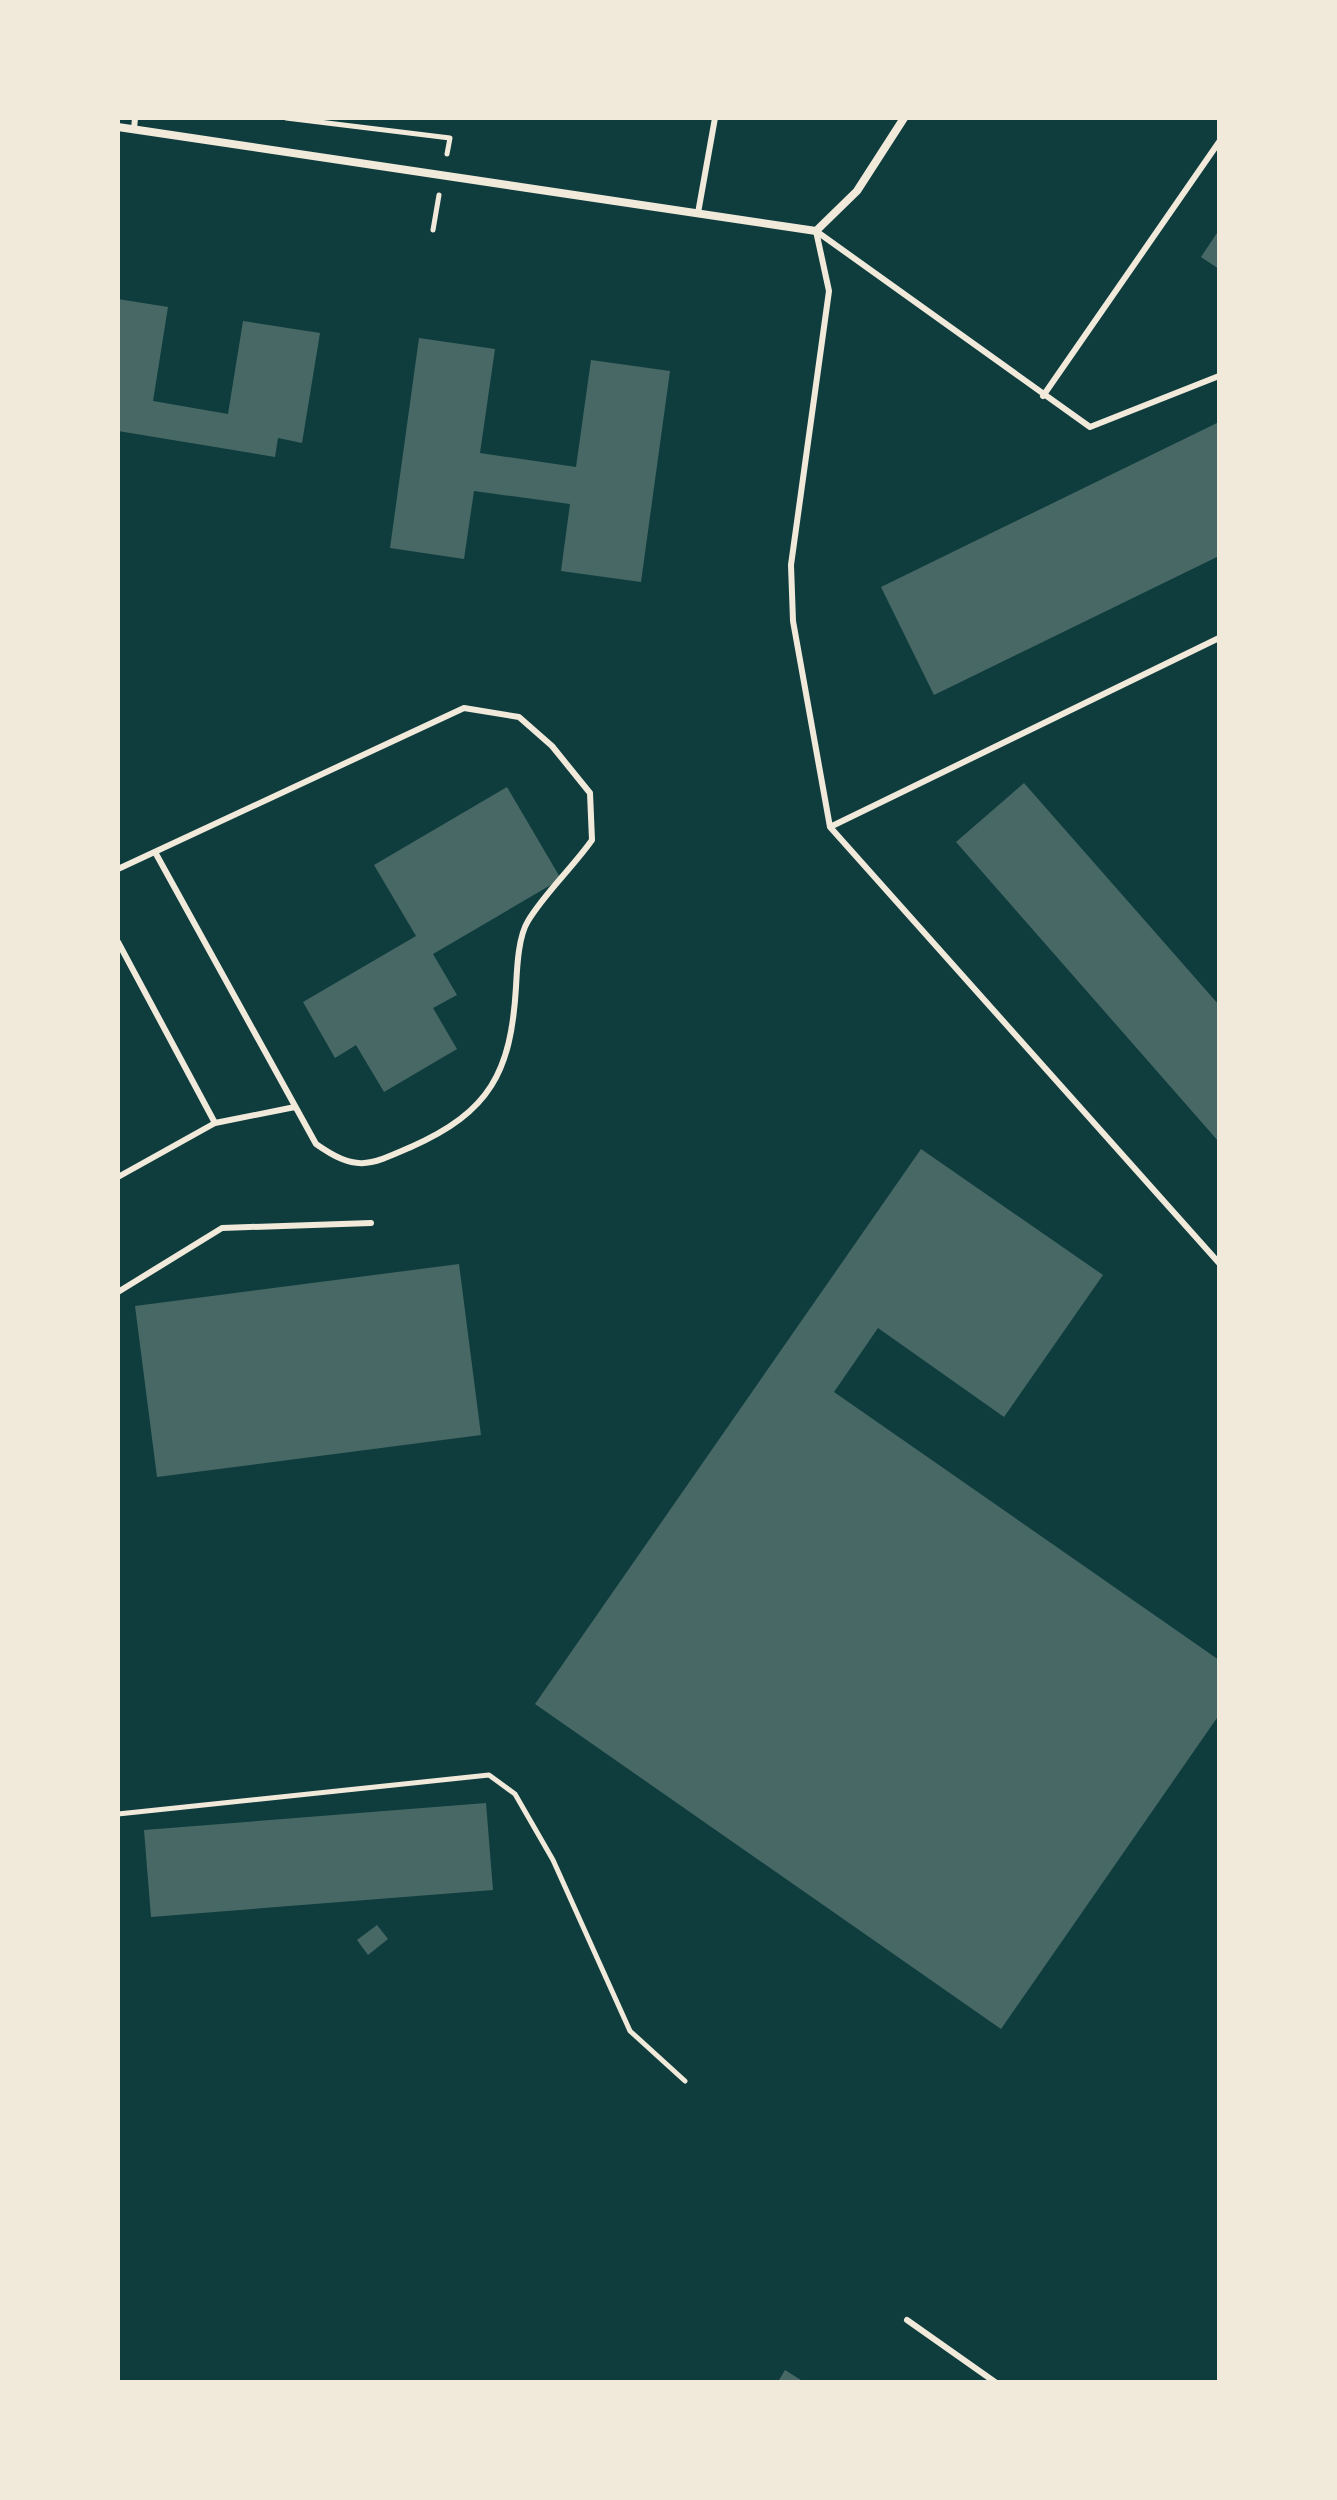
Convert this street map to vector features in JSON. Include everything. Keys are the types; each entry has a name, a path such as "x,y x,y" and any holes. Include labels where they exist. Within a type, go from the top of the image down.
{"street":[{"path":"118,127 816,231 857,191 904,118"}],"lane":[{"path":"134,129 135,118"},
{"path":"698,213 715,118"},
{"path":"1043,396 1219,142"},
{"path":"816,231 1090,427 1219,376"},
{"path":"816,231 829,291 791,565 793,621 830,827 1219,1263"},
{"path":"830,827 1219,638"},
{"path":"118,869 464,708 519,717 552,746 590,793 592,840 526,923 517,974 513,1032 496,1084 448,1131 373,1164 341,1162 316,1144 155,852"},
{"path":"118,942 215,1123"},
{"path":"118,1177 215,1123 295,1107"},
{"path":"118,1292 222,1228 371,1223"},
{"path":"907,2320 995,2382"}],"path":[{"path":"286,118 450,138"},
{"path":"118,1814 489,1775 515,1794 553,1860 630,2031 685,2081"}],"building":[{"path":"1219,230 1219,269 1201,257"},
{"path":"118,299 168,307 153,401 228,414 243,321 320,333 302,443 278,438 275,457 118,431"},
{"path":"419,338 495,349 480,453 576,467 591,360 670,371 641,582 561,571 570,504 474,491 464,559 390,548"},
{"path":"1219,422 1219,556 934,695 881,587"},
{"path":"1024,783 1219,1005 1219,1142 956,842"},
{"path":"507,787 561,879 433,954 457,995 433,1008 457,1049 384,1092 356,1045 335,1058 303,1002 416,936 374,865"},
{"path":"921,1149 1103,1275 1004,1417 878,1328 834,1392 1219,1660 1219,1715 1001,2029 535,1704"},
{"path":"459,1264 481,1435 157,1477 135,1306"},
{"path":"486,1803 493,1890 151,1917 144,1830"},
{"path":"377,1925 388,1939 368,1955 357,1940"},
{"path":"785,2370 804,2382 778,2382"}]}
